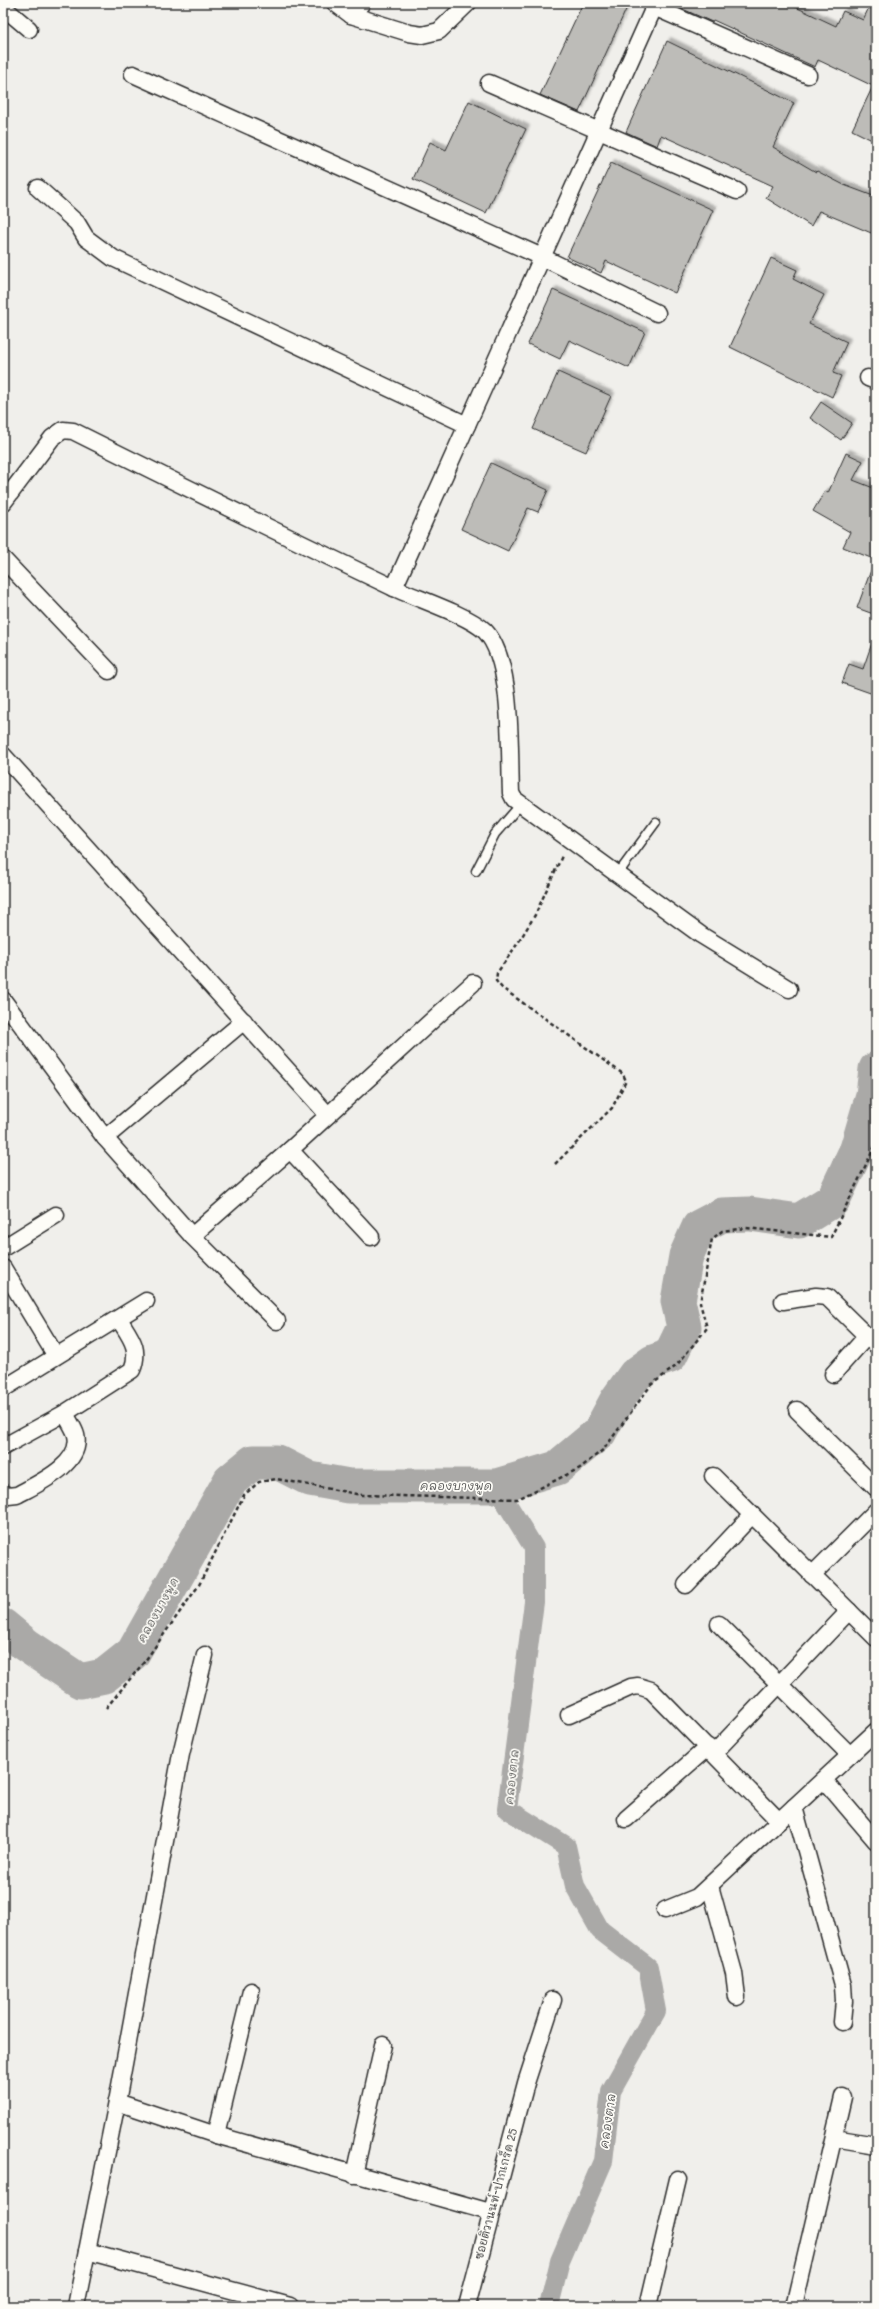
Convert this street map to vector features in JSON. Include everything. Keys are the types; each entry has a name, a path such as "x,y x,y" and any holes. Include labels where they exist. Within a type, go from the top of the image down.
{"street":[{"path":"335,3 351,15 409,33 430,34 439,31 468,3"},
{"path":"351,15 362,3"},
{"path":"394,588 655,5 808,75"},
{"path":"3,7 29,29"},
{"path":"132,74 542,257 658,313"},
{"path":"489,83 737,191"},
{"path":"38,188 77,223 86,238 113,258 467,425"},
{"path":"3,503 52,438 63,430 73,431 394,588 466,620 485,632 493,644 504,673 507,700 511,793 520,805 701,935 789,989"},
{"path":"3,559 109,671"},
{"path":"3,755 328,1114"},
{"path":"192,1236 290,1150 473,983"},
{"path":"3,1000 105,1138 192,1236 277,1321"},
{"path":"105,1138 244,1021"},
{"path":"290,1150 371,1237"},
{"path":"3,1248 56,1215"},
{"path":"3,1268 56,1356"},
{"path":"783,1301 816,1296 827,1297 872,1340 834,1374"},
{"path":"3,1389 146,1301"},
{"path":"3,1447 65,1413 132,1370 136,1359 134,1344 119,1319"},
{"path":"797,1410 876,1488"},
{"path":"3,1493 8,1496 17,1495 68,1463 75,1450 76,1436 65,1413"},
{"path":"713,1476 876,1638"},
{"path":"812,1575 876,1511"},
{"path":"686,1585 752,1515"},
{"path":"626,1819 711,1750 779,1684 849,1611"},
{"path":"719,1624 850,1755"},
{"path":"76,2306 117,2102 181,1754 205,1655"},
{"path":"569,1715 631,1687 638,1686 656,1694 779,1821"},
{"path":"665,1910 689,1902 710,1886 876,1731"},
{"path":"824,1780 876,1841"},
{"path":"794,1807 843,1985 844,2001 842,2022"},
{"path":"710,1886 734,1973 737,1996"},
{"path":"216,2134 251,1991"},
{"name":"ซอยติวานนท์-ปากเกร็ด 25","path":"467,2306 490,2212 526,2083 552,2000"},
{"path":"354,2175 383,2045"},
{"path":"794,2306 843,2097"},
{"path":"117,2102 216,2134 354,2175 490,2212"},
{"path":"834,2138 876,2145"},
{"path":"648,2306 678,2179"},
{"path":"87,2251 290,2306"}],"lane":[{"path":"476,871 495,834 520,805"},
{"path":"617,875 656,822"}],"path":[{"path":"555,1164 612,1108 626,1081 623,1074 502,988 496,981 497,973 535,915 569,841"},
{"path":"106,1708 145,1660 198,1585 244,1496 259,1482 277,1479 362,1495 518,1499 580,1468 604,1449 651,1385 676,1366 707,1328 700,1303 712,1239 722,1231 746,1228 831,1237 876,1144"}],"building":[{"path":"583,3 629,3 579,112 540,95"},
{"path":"669,3 787,3 836,26 843,11 863,20 871,3 876,3 876,142 852,130 873,86 818,60 815,67 713,20 712,22"},
{"path":"667,41 794,103 773,147 816,172 817,171 844,185 876,197 876,235 819,211 811,226 766,198 773,186 661,135 657,146 626,132"},
{"path":"469,101 526,129 486,213 413,179 430,142 446,150"},
{"path":"611,163 713,210 675,293 606,261 601,273 567,257"},
{"path":"771,258 797,270 793,279 824,295 809,324 847,342 833,373 841,376 832,397 730,347"},
{"path":"553,290 645,332 629,368 569,340 560,359 528,344"},
{"path":"558,372 611,396 586,452 533,429"},
{"path":"821,402 852,423 841,440 810,418"},
{"path":"846,453 863,461 853,480 876,489 876,560 843,547 850,532 813,511 825,491 828,493"},
{"path":"491,463 548,490 538,512 528,508 508,551 461,529"},
{"path":"874,562 876,563 876,615 857,608"},
{"path":"874,637 876,638 876,695 842,683 849,664 863,669"}],"waterway":[{"name":"คลองบางพูด","path":"3,1626 26,1645 80,1681 104,1676 133,1653 230,1481 253,1462 277,1462 310,1479 349,1486 496,1486 557,1468 599,1433 617,1400 635,1375 653,1362 670,1356 684,1327 678,1301 686,1256 699,1227 722,1215 750,1214 799,1221 833,1200 857,1149 873,1095 876,1069"},
{"name":"คลองตาล","path":"496,1486 534,1548 534,1602 507,1809 566,1846 575,1886 600,1930 648,1967 656,2011 611,2091 603,2161 560,2261 549,2306"}]}
